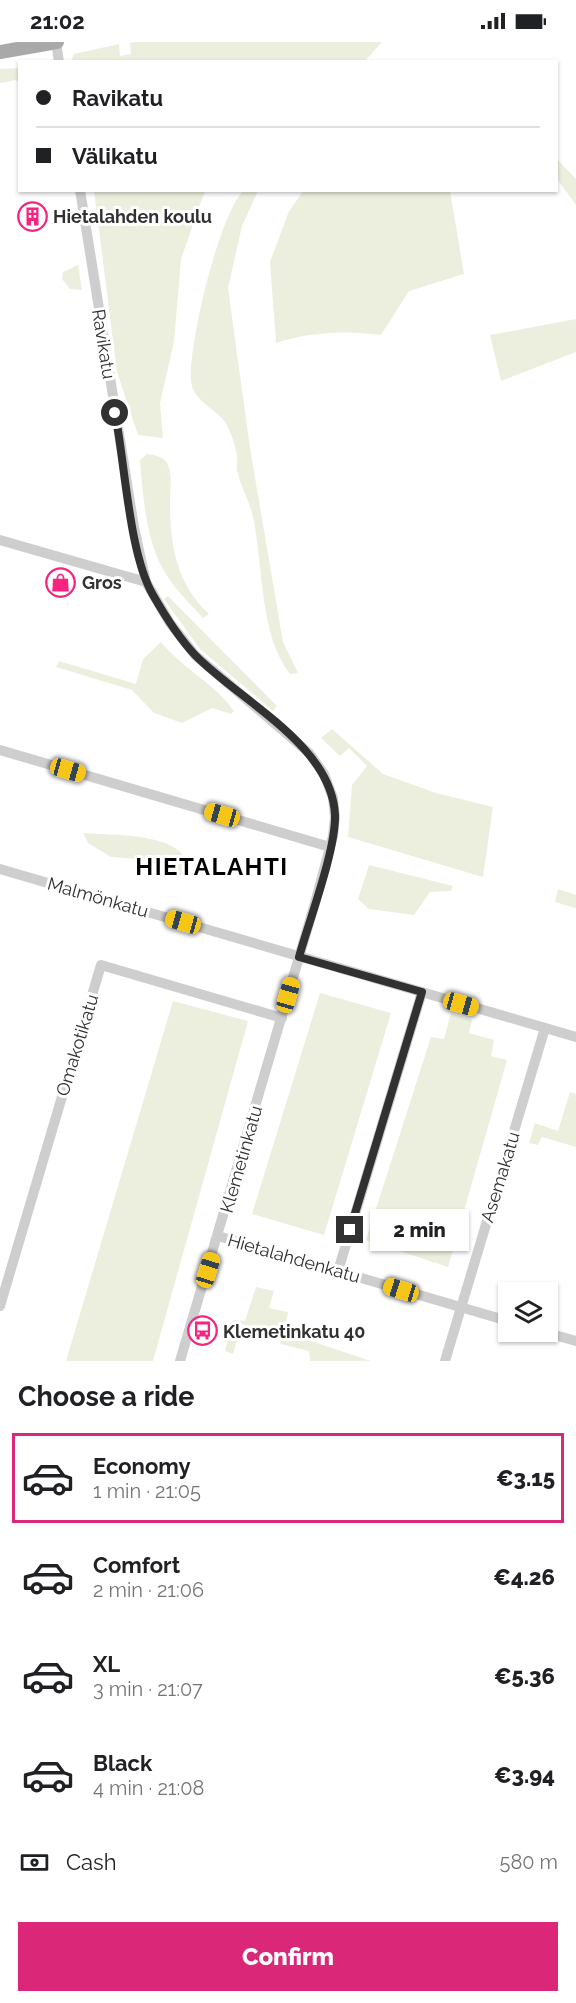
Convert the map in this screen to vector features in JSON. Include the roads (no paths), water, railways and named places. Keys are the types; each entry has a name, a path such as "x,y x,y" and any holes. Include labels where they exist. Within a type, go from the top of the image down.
{"main road":[{"path":"0,52 56,42"}],"street":[{"path":"56,42 59,60"},
{"name":"Ravikatu","path":"80,192 134,526 146,582 170,623 195,655 309,753 324,774 333,798 335,817 330,847 299,957"},
{"path":"0,540 146,582"},
{"path":"0,750 330,847"},
{"name":"Malmönkatu","path":"0,869 576,1037"},
{"name":"Klemetinkatu","path":"180,1361 299,957"},
{"name":"Omakotikatu","path":"0,1306 101,965 282,1018"},
{"path":"338,1271 422,992"},
{"name":"Asemakatu","path":"445,1361 544,1028"},
{"name":"Hietalahdenkatu","path":"218,1236 498,1318"},
{"path":"558,1336 576,1341"}],"place":[{"name":"Hietalahden koulu","path":"32,216"},
{"name":"Gros","path":"61,582"},
{"name":"Klemetinkatu 40","path":"202,1331"}],"district":[{"name":"HIETALAHTI","path":"212,866"}]}
